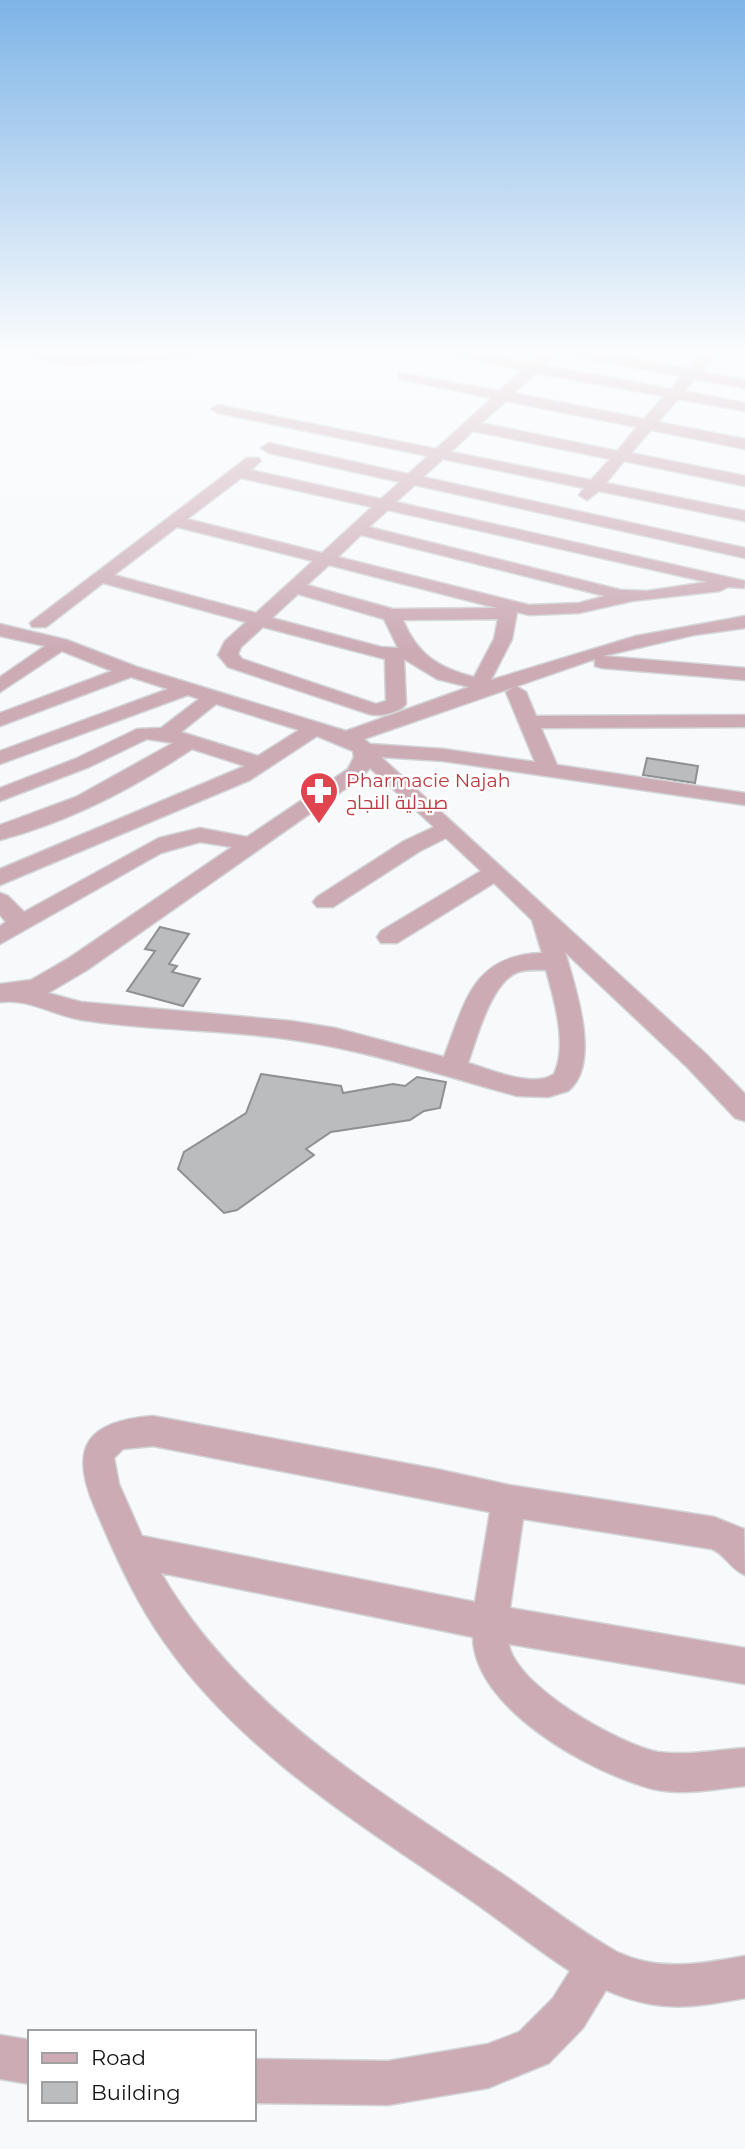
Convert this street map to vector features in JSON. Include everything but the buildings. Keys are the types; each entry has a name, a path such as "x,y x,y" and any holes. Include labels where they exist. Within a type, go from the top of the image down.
{"street":[{"path":"39,623 266,450"},
{"path":"279,450 570,515 744,550"},
{"path":"417,450 745,516"},
{"path":"394,656 396,704 376,710 230,659 229,650 445,450"},
{"path":"589,450 745,481"},
{"path":"522,570 627,450"},
{"path":"238,472 741,583"},
{"path":"173,521 330,558 509,609"},
{"path":"359,530 630,596"},
{"path":"99,576 394,656 415,654"},
{"path":"296,588 392,615 509,609 561,610 630,596 741,583"},
{"path":"509,609 498,652 500,686 527,722 548,769"},
{"path":"392,615 424,666 435,673 500,686 677,642 745,633"},
{"path":"360,747 500,686 655,636 745,622"},
{"path":"0,630 60,644 130,671 314,728 360,747 415,751 745,799"},
{"path":"0,685 60,644"},
{"path":"498,652 500,686"},
{"path":"602,662 745,674"},
{"path":"0,720 130,671"},
{"path":"0,758 186,689"},
{"path":"166,734 213,697"},
{"path":"527,722 745,722"},
{"path":"0,878 243,776 314,728"},
{"path":"6,792 82,763 144,733 166,734 187,743 261,764"},
{"path":"0,833 94,797 156,764 187,743"},
{"path":"360,747 697,1061 745,1111"},
{"path":"0,993 26,992 79,964 355,773 360,747"},
{"path":"0,768 6,792 22,825"},
{"path":"683,789 745,779"},
{"path":"325,902 412,846 446,829"},
{"path":"0,936 153,848 180,837 213,833 248,845"},
{"path":"388,937 494,873"},
{"path":"0,901 21,924"},
{"path":"26,992 48,1003 80,1011 291,1030 335,1037 534,1088 557,1085 566,1078 570,1068 572,1044 556,961 544,920"},
{"path":"453,1068 486,990 498,973 519,963 556,961"},
{"path":"745,1558 732,1541 715,1533 509,1501 436,1484 153,1431 130,1432 106,1439 99,1447 96,1459 97,1475 130,1550 180,1635 281,1741 374,1810 598,1965 640,1982 678,1989 745,1977"},
{"path":"509,1501 492,1623 493,1659 506,1681 524,1699 614,1755 655,1770 745,1767"},
{"path":"130,1550 492,1623 745,1666"},
{"path":"256,2081 388,2084 488,2066 534,2048 568,2013 598,1965"},
{"path":"0,2057 28,2062"}],"place":[{"name":"Pharmacie Najah صيدلية النجاح","path":"319,825"}]}
